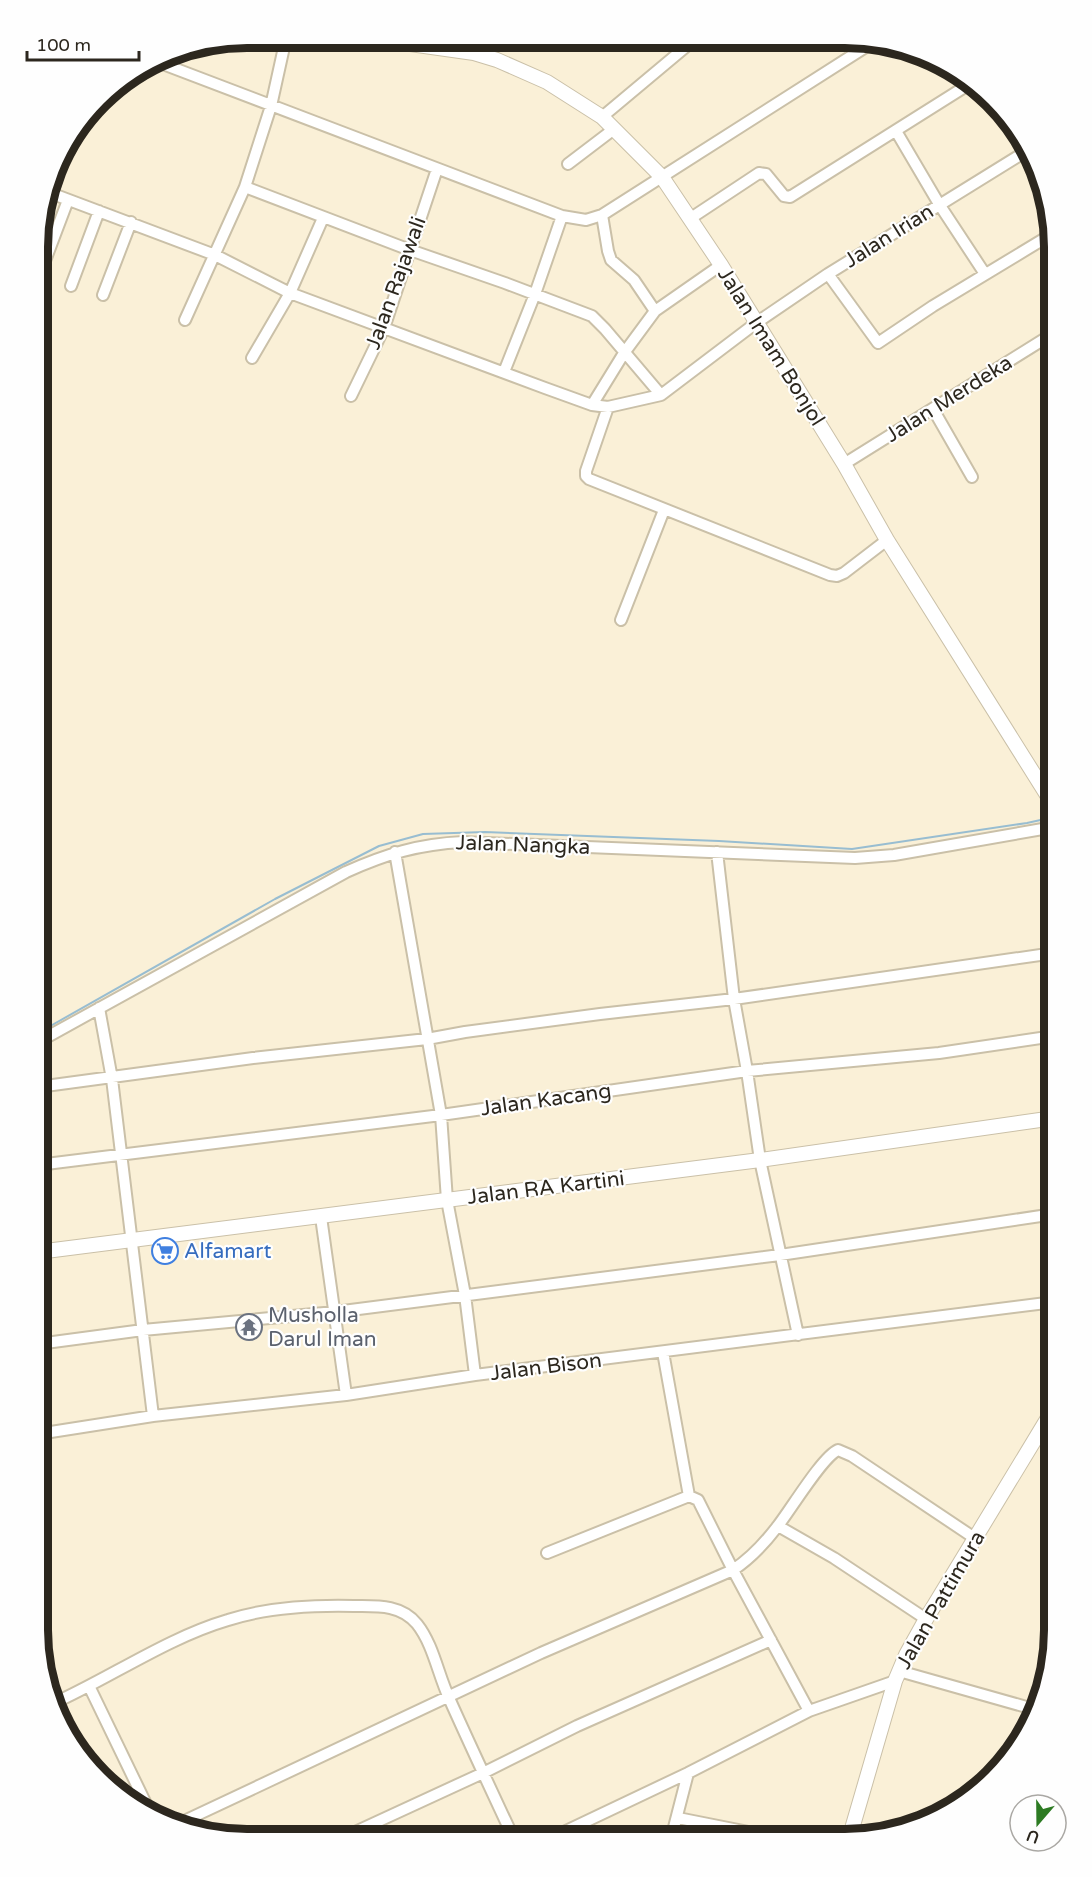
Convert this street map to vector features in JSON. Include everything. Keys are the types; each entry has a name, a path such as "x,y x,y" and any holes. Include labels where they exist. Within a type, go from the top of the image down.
{"main road":[{"name":"Jalan Imam Bonjol","path":"448,48 496,60 547,82 602,117 662,177 721,265 844,464 887,540 1044,790"},
{"name":"Jalan RA Kartini","path":"48,1251 760,1160 1044,1119"},
{"name":"Jalan Pattimura","path":"852,1828 897,1676 926,1619 1044,1436"}],"street":[{"path":"185,320 245,187 271,106 284,48"},
{"path":"602,117 684,48"},
{"path":"166,65 562,216 586,220 602,215 862,49"},
{"path":"691,218 759,173 766,174 784,196 790,197 963,87"},
{"path":"568,164 614,129"},
{"path":"896,131 939,204 985,274"},
{"name":"Jalan Irian","path":"661,395 756,323 828,274 1021,155"},
{"name":"Jalan Rajawali","path":"351,396 384,328 437,169"},
{"path":"55,195 215,255 290,293 592,405 608,407 661,395 592,316 323,218 245,187"},
{"path":"48,253 68,200"},
{"path":"71,286 99,211"},
{"path":"602,215 611,260 634,280 655,311"},
{"path":"504,372 535,294 562,216"},
{"path":"252,358 290,293 323,218"},
{"path":"103,295 131,222"},
{"path":"828,274 878,343 1043,239"},
{"path":"592,405 624,353 655,311 721,265"},
{"name":"Jalan Merdeka","path":"844,464 1044,339"},
{"path":"608,407 586,471 586,476 590,479 830,575 837,576 844,573 887,540"},
{"path":"933,409 972,477"},
{"path":"621,620 664,510"},
{"name":"Jalan Nangka","path":"48,1036 346,872 395,852 422,846 463,842 855,858 894,855 1044,829"},
{"path":"395,852 441,1115 447,1200 465,1295 475,1375"},
{"path":"717,852 734,999 760,1160 798,1335"},
{"path":"48,1086 253,1058 427,1039 600,1014 734,999 1044,954"},
{"path":"99,1008 112,1078 153,1416"},
{"name":"Jalan Kacang","path":"48,1164 441,1115 747,1071 939,1053 1044,1037"},
{"path":"48,1343 143,1330 335,1312 780,1255 1044,1215"},
{"path":"321,1217 346,1395"},
{"name":"Jalan Bison","path":"48,1432 153,1416 346,1395 475,1375 1044,1303"},
{"path":"663,1352 689,1496"},
{"path":"188,1819 541,1653 733,1570 758,1551 815,1474 833,1452 838,1450 852,1456 976,1539"},
{"path":"547,1553 689,1496 698,1500 733,1570 810,1711"},
{"path":"778,1526 834,1558 926,1619"},
{"path":"61,1700 90,1688 182,1638 230,1619 305,1605 384,1606 400,1611 415,1622 424,1635 448,1696 509,1829"},
{"path":"362,1829 483,1773 577,1726 771,1640"},
{"path":"570,1829 810,1711 897,1676 1028,1708"},
{"path":"90,1688 144,1799"},
{"path":"674,1829 688,1773"},
{"path":"678,1818 733,1829"}],"waterway":[{"path":"48,1027 275,899 379,846 423,834 485,832 719,841 852,849 1044,819"}],"place":[{"name":"Alfamart","path":"165,1251"},
{"name":"Musholla Darul Iman","path":"249,1327"}]}
